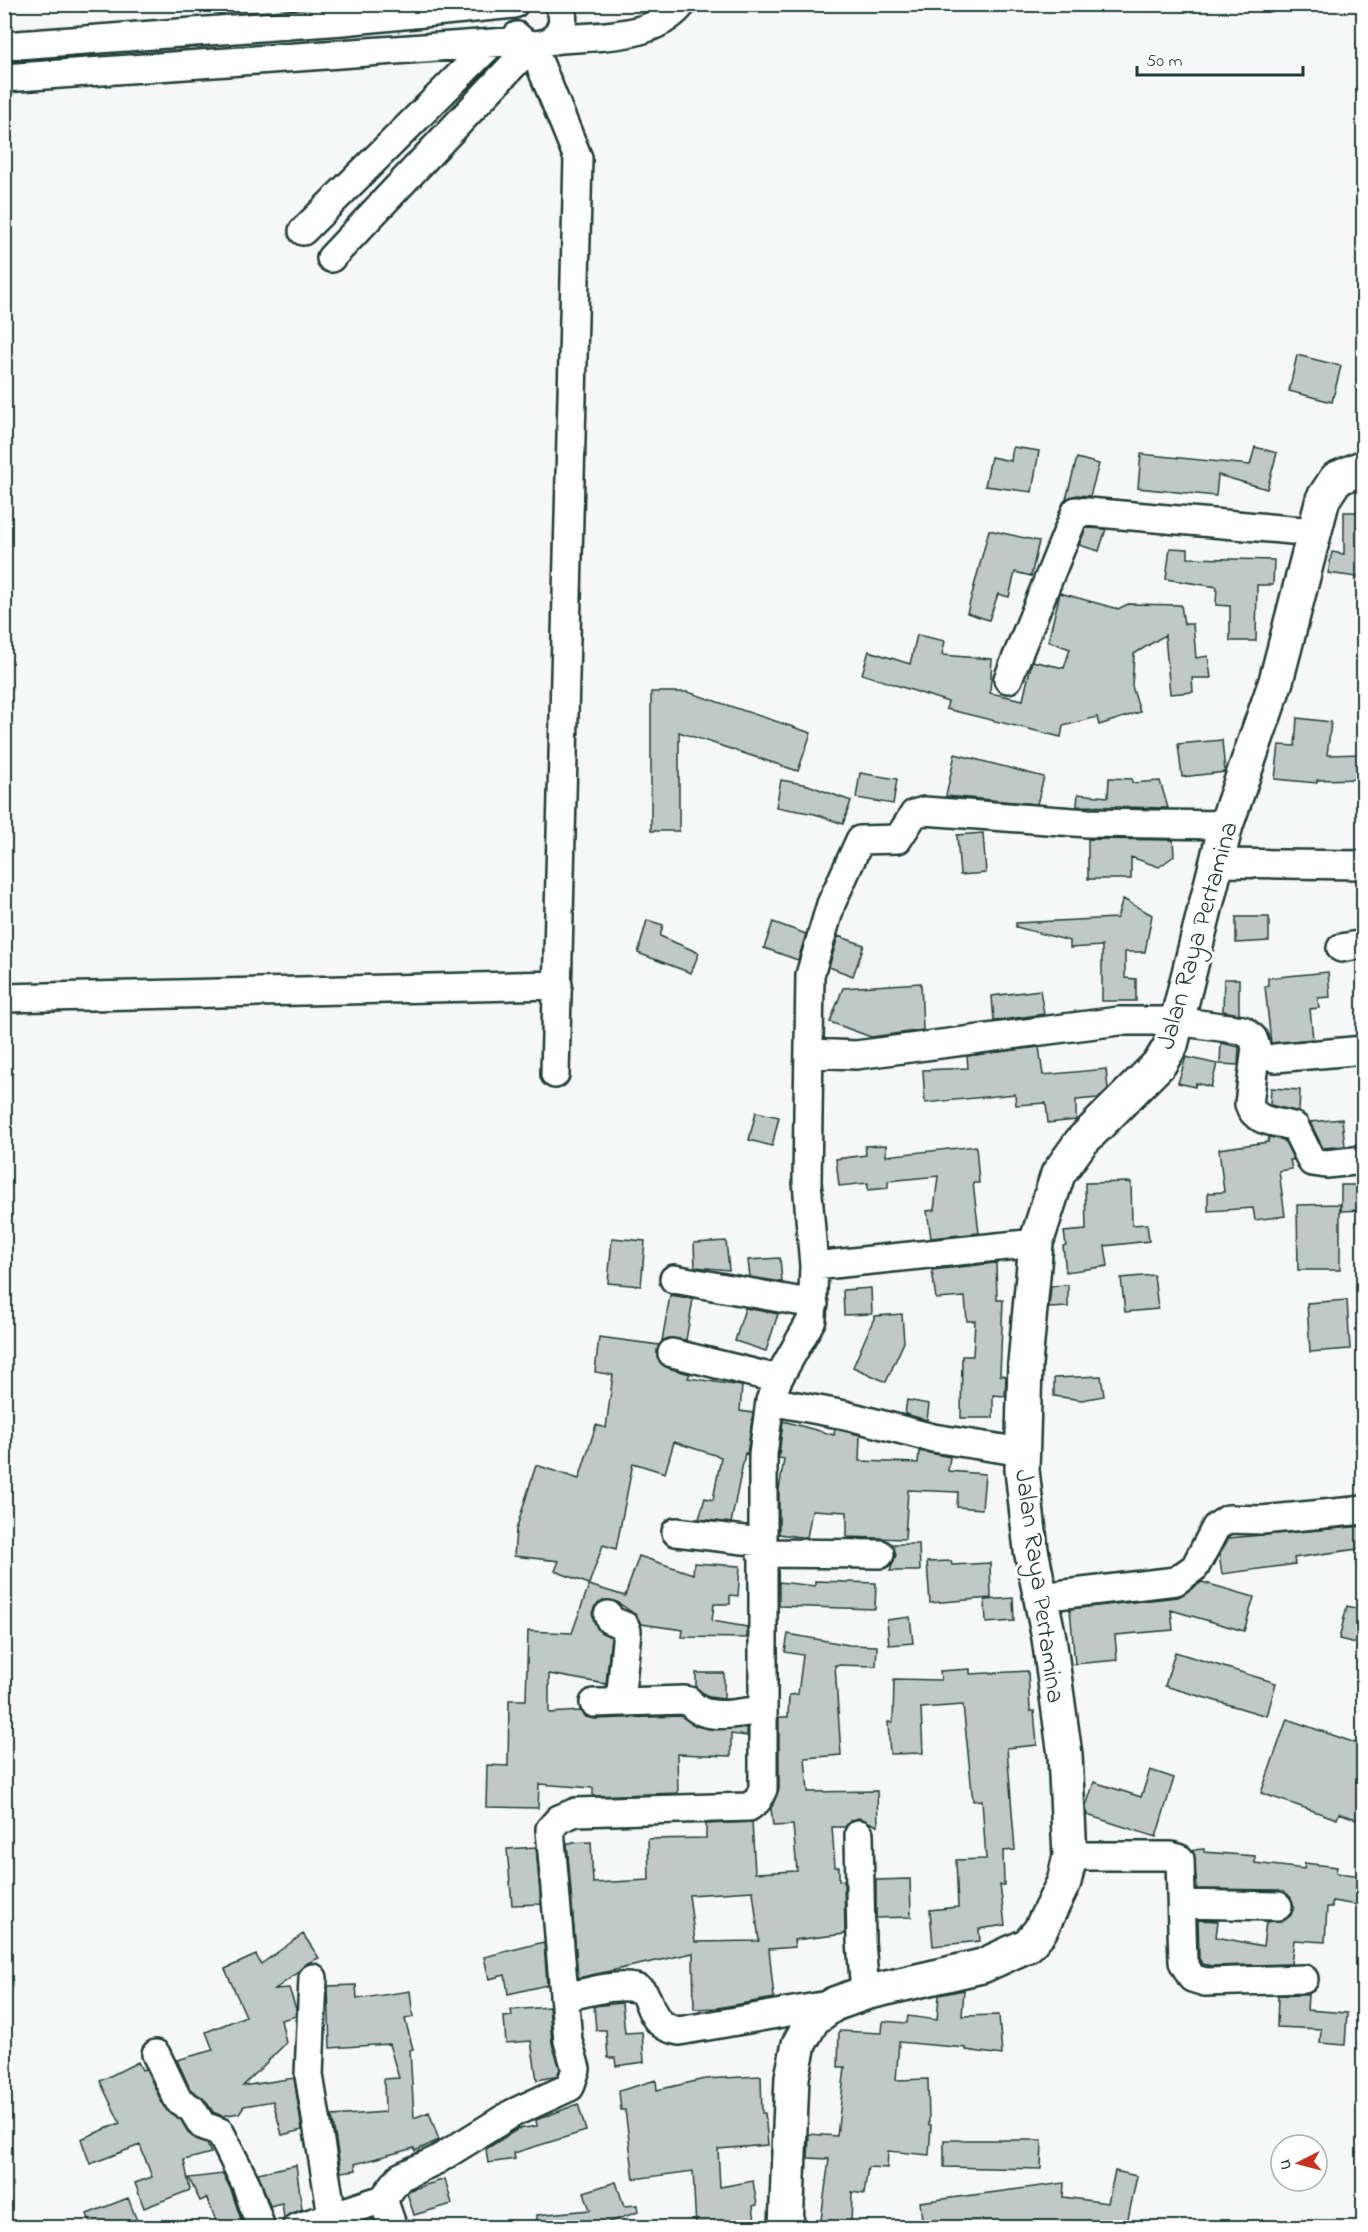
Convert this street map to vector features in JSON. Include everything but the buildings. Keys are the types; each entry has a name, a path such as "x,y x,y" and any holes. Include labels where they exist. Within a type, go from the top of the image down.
{"main road":[{"name":"Jalan Raya Pertamina","path":"786,2228 795,2066 799,2044 813,2019 834,2004 865,1993 982,1966 1028,1945 1040,1931 1064,1882 1070,1856 1065,1755 1041,1597 1031,1550 1023,1452 1025,1364 1036,1243 1058,1174 1081,1142 1160,1063 1171,1045 1226,825 1276,681 1323,499 1336,479 1364,466"}],"street":[{"path":"4,46 343,21 514,4 510,17 513,31 535,42 578,158 555,1074"},
{"path":"4,78 535,42 634,33 673,15 682,4"},
{"path":"331,258 535,42 560,31 563,21 562,6"},
{"path":"303,231 491,44"},
{"path":"419,49 446,90"},
{"path":"1008,679 1076,511 1314,532"},
{"path":"296,2228 383,2199 400,2177 437,2160 513,2114 570,2087 576,2069 568,2041 550,1829 559,1819 576,1812 749,1807 758,1800 763,1790 761,1548 763,1454 774,1390 806,1333 812,1319 814,1304 814,1266 807,1182 811,1053 810,975 831,904 860,840 898,839 914,814 924,811 1088,823 1226,825"},
{"path":"1216,863 1364,865"},
{"path":"4,998 558,985"},
{"path":"811,1053 856,1055 1119,1021 1176,1021 1248,1032 1256,1047 1249,1104 1251,1111 1257,1117 1295,1127 1312,1162 1326,1164 1364,1160"},
{"path":"1275,1058 1364,1050"},
{"path":"814,1266 1036,1243"},
{"path":"674,1279 814,1304"},
{"path":"672,1353 844,1415 933,1438 1023,1452"},
{"path":"1041,1597 1176,1581 1195,1567 1216,1527 1228,1519 1262,1520 1364,1510"},
{"path":"676,1532 761,1548 880,1554"},
{"path":"608,1615 610,1620 625,1626 627,1631 607,1702 684,1700 703,1712 713,1714 762,1710"},
{"path":"859,1834 861,1941 865,1993"},
{"path":"1070,1856 1171,1856 1180,1859 1183,1962 1192,1978 1205,1982 1304,1979"},
{"path":"1182,1904 1278,1906"},
{"path":"313,1978 309,2075 332,2215"},
{"path":"564,1997 621,1987 638,1988 644,1993 654,2019 666,2029 679,2031 834,2004"},
{"path":"156,2054 178,2100 192,2109 202,2125 220,2132 246,2184 261,2228"},
{"path":"383,2199 393,2228"}]}
